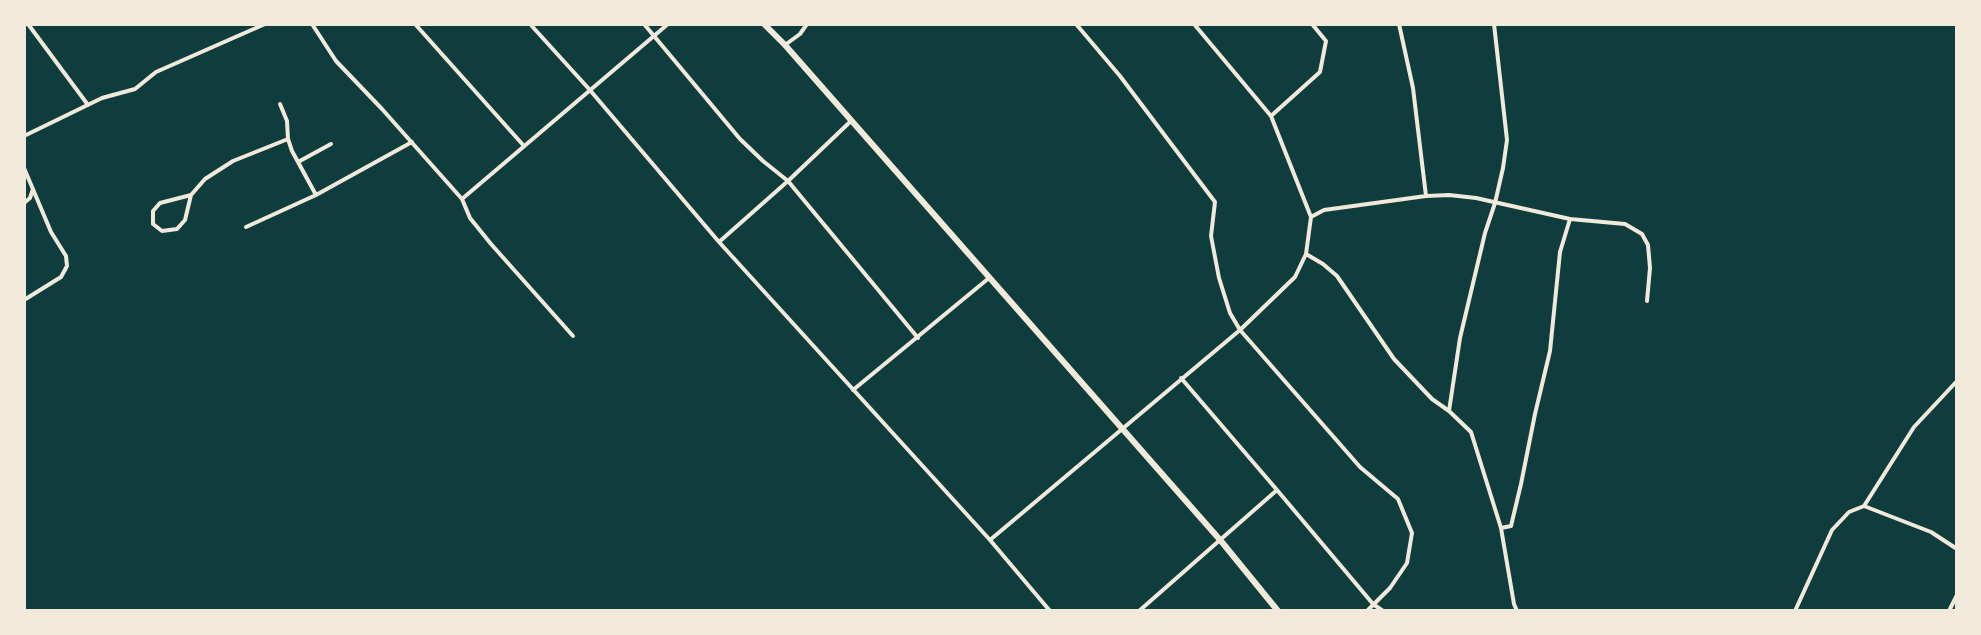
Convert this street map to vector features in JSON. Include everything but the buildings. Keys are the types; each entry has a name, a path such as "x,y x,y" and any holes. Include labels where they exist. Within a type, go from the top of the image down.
{"highway":[{"path":"764,24 786,45 1221,541 1278,611"}],"street":[{"path":"28,24 88,105"},
{"path":"24,136 102,98 135,89 156,72 265,24"},
{"path":"312,24 336,62 462,199 470,218 491,244 573,336"},
{"path":"415,24 524,146"},
{"path":"530,24 589,89 719,242 990,540 1050,611"},
{"path":"644,24 740,139 788,181 918,338"},
{"path":"462,199 668,24"},
{"path":"786,45 800,34 807,24"},
{"path":"1076,24 1120,76 1215,202 1211,236 1230,313 1240,330 1360,467 1398,499 1413,532 1407,563 1390,588 1367,611"},
{"path":"990,540 1240,330 1295,277 1306,254 1311,217 1271,116 1194,24"},
{"path":"1271,116 1320,72 1326,41 1312,24"},
{"path":"1399,24 1413,88 1426,196"},
{"path":"1449,411 1461,338 1485,233 1495,203 1507,140 1494,24"},
{"path":"280,104 287,121 288,139 316,195"},
{"path":"719,242 851,121"},
{"path":"191,195 160,203 153,212 153,224 162,231 177,229 185,220 191,195 205,178 233,161 288,139"},
{"path":"246,227 316,195 412,142"},
{"path":"298,162 331,144"},
{"path":"24,168 51,232 66,256 67,266 61,277 24,300"},
{"path":"24,203 30,198 33,187"},
{"path":"1311,217 1324,210 1340,206 1449,195 1570,219 1625,224 1642,234 1648,245 1647,301"},
{"path":"1501,528 1511,526 1521,484 1550,351 1560,252 1570,219"},
{"path":"1306,254 1337,276 1394,359 1432,399 1449,411 1471,432 1501,528 1517,611"},
{"path":"853,390 990,278"},
{"path":"1181,378 1278,489 1373,604 1383,611"},
{"path":"1795,611 1832,530 1849,512 1864,506 1914,427 1957,381"},
{"path":"1139,611 1278,489"},
{"path":"1864,506 1931,532 1957,549"},
{"path":"1949,611 1957,595"}]}
